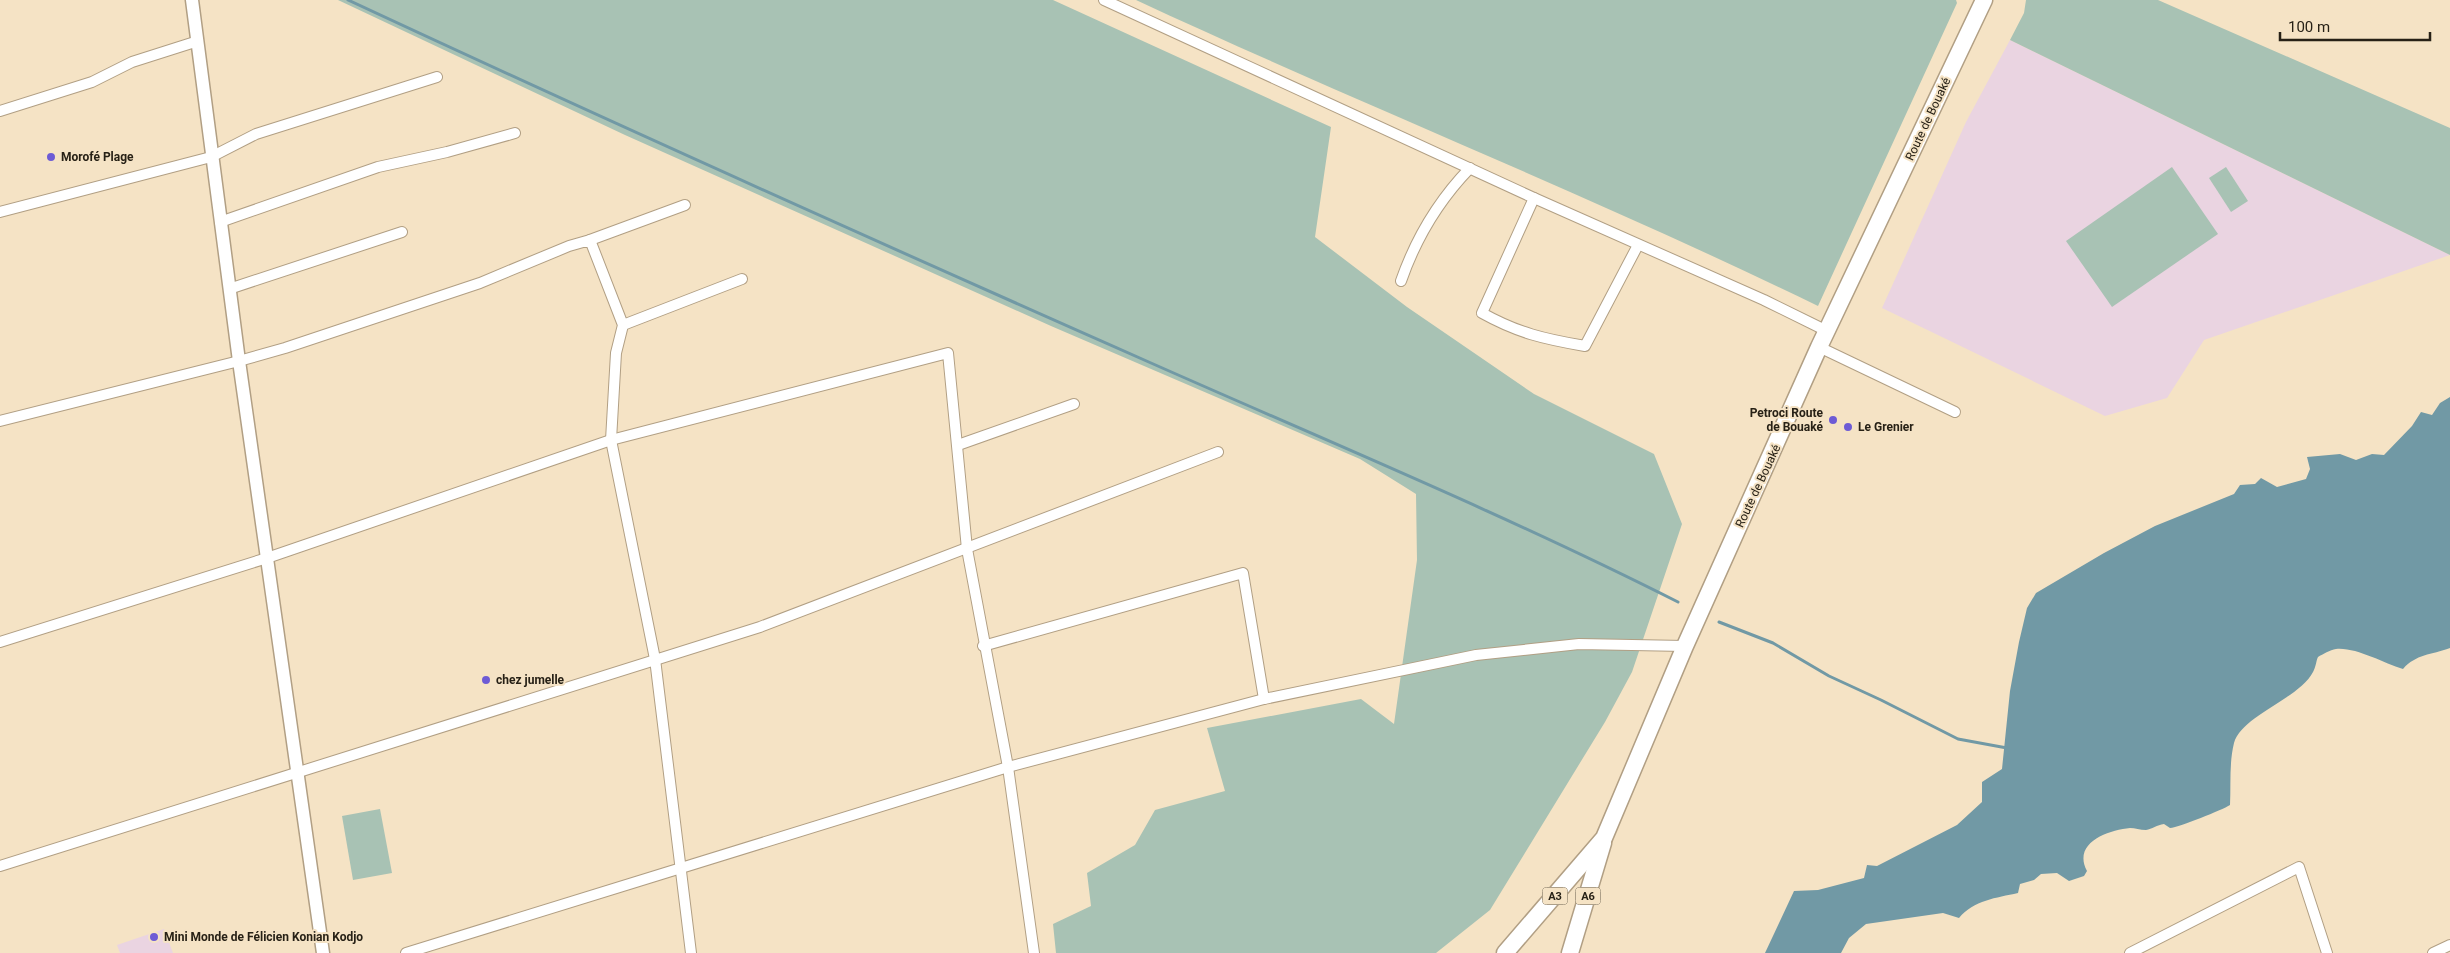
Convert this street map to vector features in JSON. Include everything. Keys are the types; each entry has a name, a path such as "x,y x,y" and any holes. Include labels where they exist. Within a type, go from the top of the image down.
{"highway":[{"name":"Route de Bouaké","path":"1505,953 1604,838 1685,646 1819,347 1984,0"},
{"name":"A6","path":"1570,953 1604,838"}],"street":[{"path":"192,0 238,362 323,953"},
{"path":"1104,0 1534,198 1764,300 1828,331"},
{"path":"0,111 92,82 132,62 198,41"},
{"path":"0,212 211,157 256,134 437,77"},
{"path":"220,222 378,167 447,152 515,133"},
{"path":"1402,281 1408,260 1429,218 1470,168"},
{"path":"1534,198 1482,313 1508,327 1536,337 1585,346 1638,245"},
{"path":"0,421 238,362 480,283 568,246 590,240 685,205"},
{"path":"229,289 402,232"},
{"path":"590,240 623,325 616,353 611,440 655,659 691,953"},
{"path":"623,325 742,279"},
{"path":"1819,347 1954,412"},
{"path":"0,642 266,558 611,440 948,353 967,549 983,646 1008,767 1034,953"},
{"path":"958,445 1074,404"},
{"path":"0,866 655,659 760,628 1218,452"},
{"path":"983,646 1243,573 1264,699"},
{"path":"406,953 680,870 1008,767 1264,699 1476,655 1579,644 1685,646"},
{"path":"2130,953 2299,867 2327,953"},
{"path":"2433,953 2450,944"}],"shaded area":[{"path":"2010,40 2450,255 2204,340 2167,398 2105,416 1882,308 1966,122"},
{"name":"Mini Monde de Félicien Konian Kodjo","path":"164,929 173,953 120,953 117,945"}],"green space":[{"path":"338,0 1053,0 1331,127 1315,237 1407,307 1534,394 1654,454 1682,524 1632,672 1605,722 1490,910 1436,953 1056,953 1053,924 1091,906 1087,873 1135,845 1155,810 1225,791 1207,728 1361,699 1394,724 1417,560 1416,494 1360,459 1051,326 625,135"},
{"path":"1136,0 1956,0 1957,3 1818,306 1649,227 1306,77"},
{"path":"2026,0 2158,0 2450,128 2450,255 2010,40 2024,13"},
{"path":"2172,167 2218,234 2112,307 2066,241"},
{"path":"2226,167 2248,201 2231,212 2209,178"},
{"path":"380,809 392,873 353,880 342,816"}],"water":[{"path":"2450,397 2450,648 2413,660 2403,669 2352,650 2336,649 2318,657 2314,670 2306,682 2296,691 2259,715 2239,733 2234,743 2231,758 2230,805 2175,827 2170,828 2164,824 2146,830 2121,829 2103,835 2088,846 2084,853 2087,871 2084,876 2069,881 2057,873 2041,874 2034,880 2020,884 2018,893 1978,903 1959,918 1943,913 1866,924 1849,938 1841,953 1765,953 1794,891 1818,890 1864,878 1867,865 1877,866 1957,825 1982,802 1982,782 2002,769 2010,691 2019,642 2027,608 2036,593 2155,526 2234,494 2240,485 2255,484 2261,478 2277,487 2306,479 2310,469 2307,457 2340,454 2356,460 2372,454 2384,455 2412,426 2421,412 2432,415 2440,403"}],"waterway":[{"path":"348,0 849,229 1482,509 1678,602"},
{"path":"1719,622 1773,643 1829,676 1958,739 2007,748"}],"place":[{"name":"Morofé Plage","path":"51,157"},
{"name":"Petroci Route de Bouaké","path":"1833,420"},
{"name":"Le Grenier","path":"1848,427"},
{"name":"chez jumelle","path":"486,680"},
{"name":"Mini Monde de Félicien Konian Kodjo","path":"154,937"}]}
